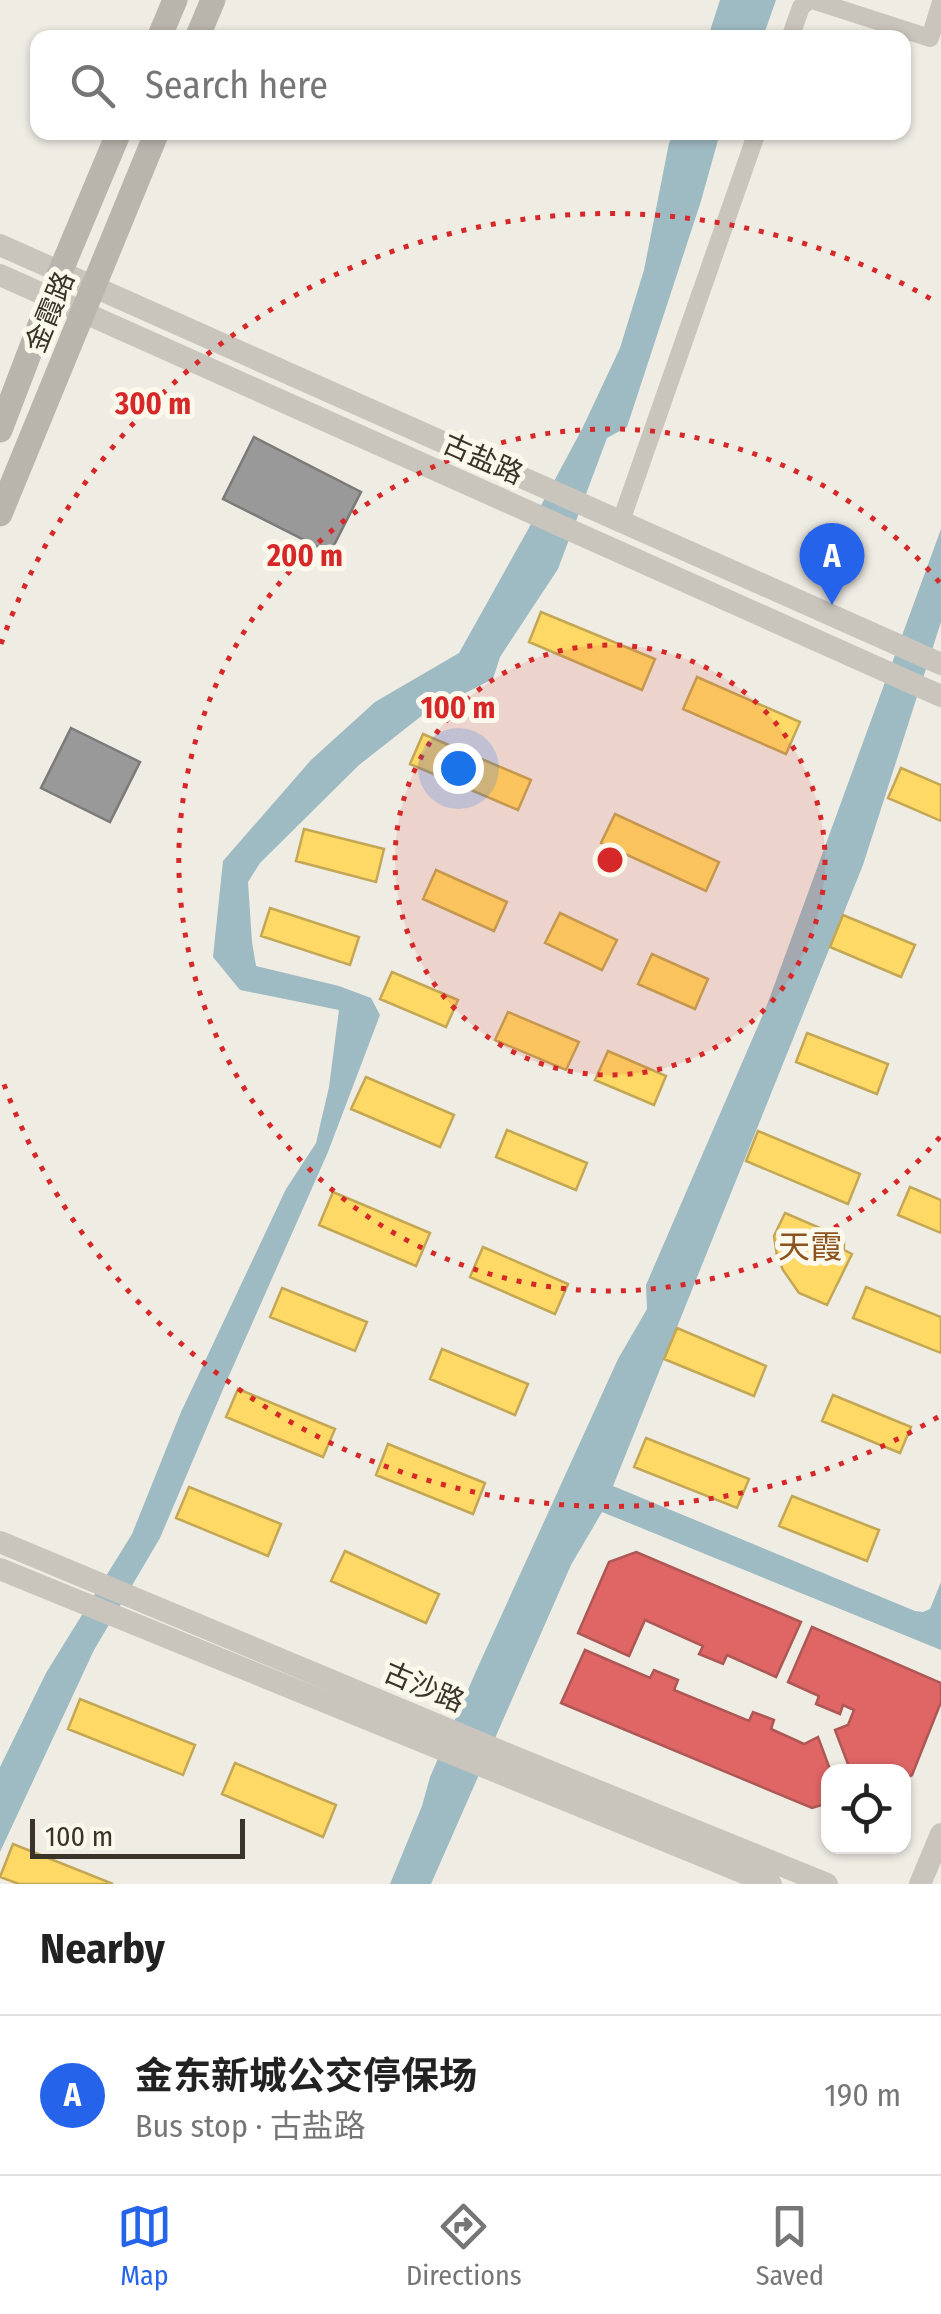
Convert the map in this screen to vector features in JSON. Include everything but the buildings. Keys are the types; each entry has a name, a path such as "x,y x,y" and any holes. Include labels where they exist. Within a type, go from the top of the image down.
{"main road":[{"path":"162,30 174,0"},
{"path":"200,30 213,0"},
{"name":"金霞路","path":"0,430 116,140"},
{"name":"金霞路","path":"0,514 154,140"}],"street":[{"path":"793,30 801,6 810,0 905,30"},
{"path":"911,32 930,38 941,2"},
{"path":"621,520 754,140"},
{"name":"古盐路","path":"0,245 939,663"},
{"name":"古盐路","path":"0,274 933,693"},
{"name":"古沙路","path":"0,1542 140,1600 440,1738"},
{"name":"古沙路","path":"0,1569 440,1738 770,1884"},
{"name":"古沙路","path":"503,1764 827,1884"},
{"path":"920,1884 941,1834"}],"water":[{"path":"720,0 776,0 765,30 710,30"},
{"path":"718,140 627,427 607,438 558,569 500,657 493,679 424,714 359,765 260,863 248,882 256,966 371,998 380,1015 328,1152 160,1538 94,1650 0,1852 0,1767 46,1673 132,1534 181,1412 286,1189 316,1143 329,1087 339,1010 240,990 213,957 223,861 311,760 375,702 459,653 582,429 620,348 644,270 669,143"},
{"path":"941,529 941,622 863,865 613,1486 915,1611 930,1609 941,1582 941,1650 602,1512 571,1565 431,1884 390,1884 430,1777 477,1669 618,1359 647,1309 646,1285 767,1005"}],"place":[{"name":"金东新城公交停保场","path":"832,605"}],"district":[{"name":"天霞","path":"810,1247"}]}
